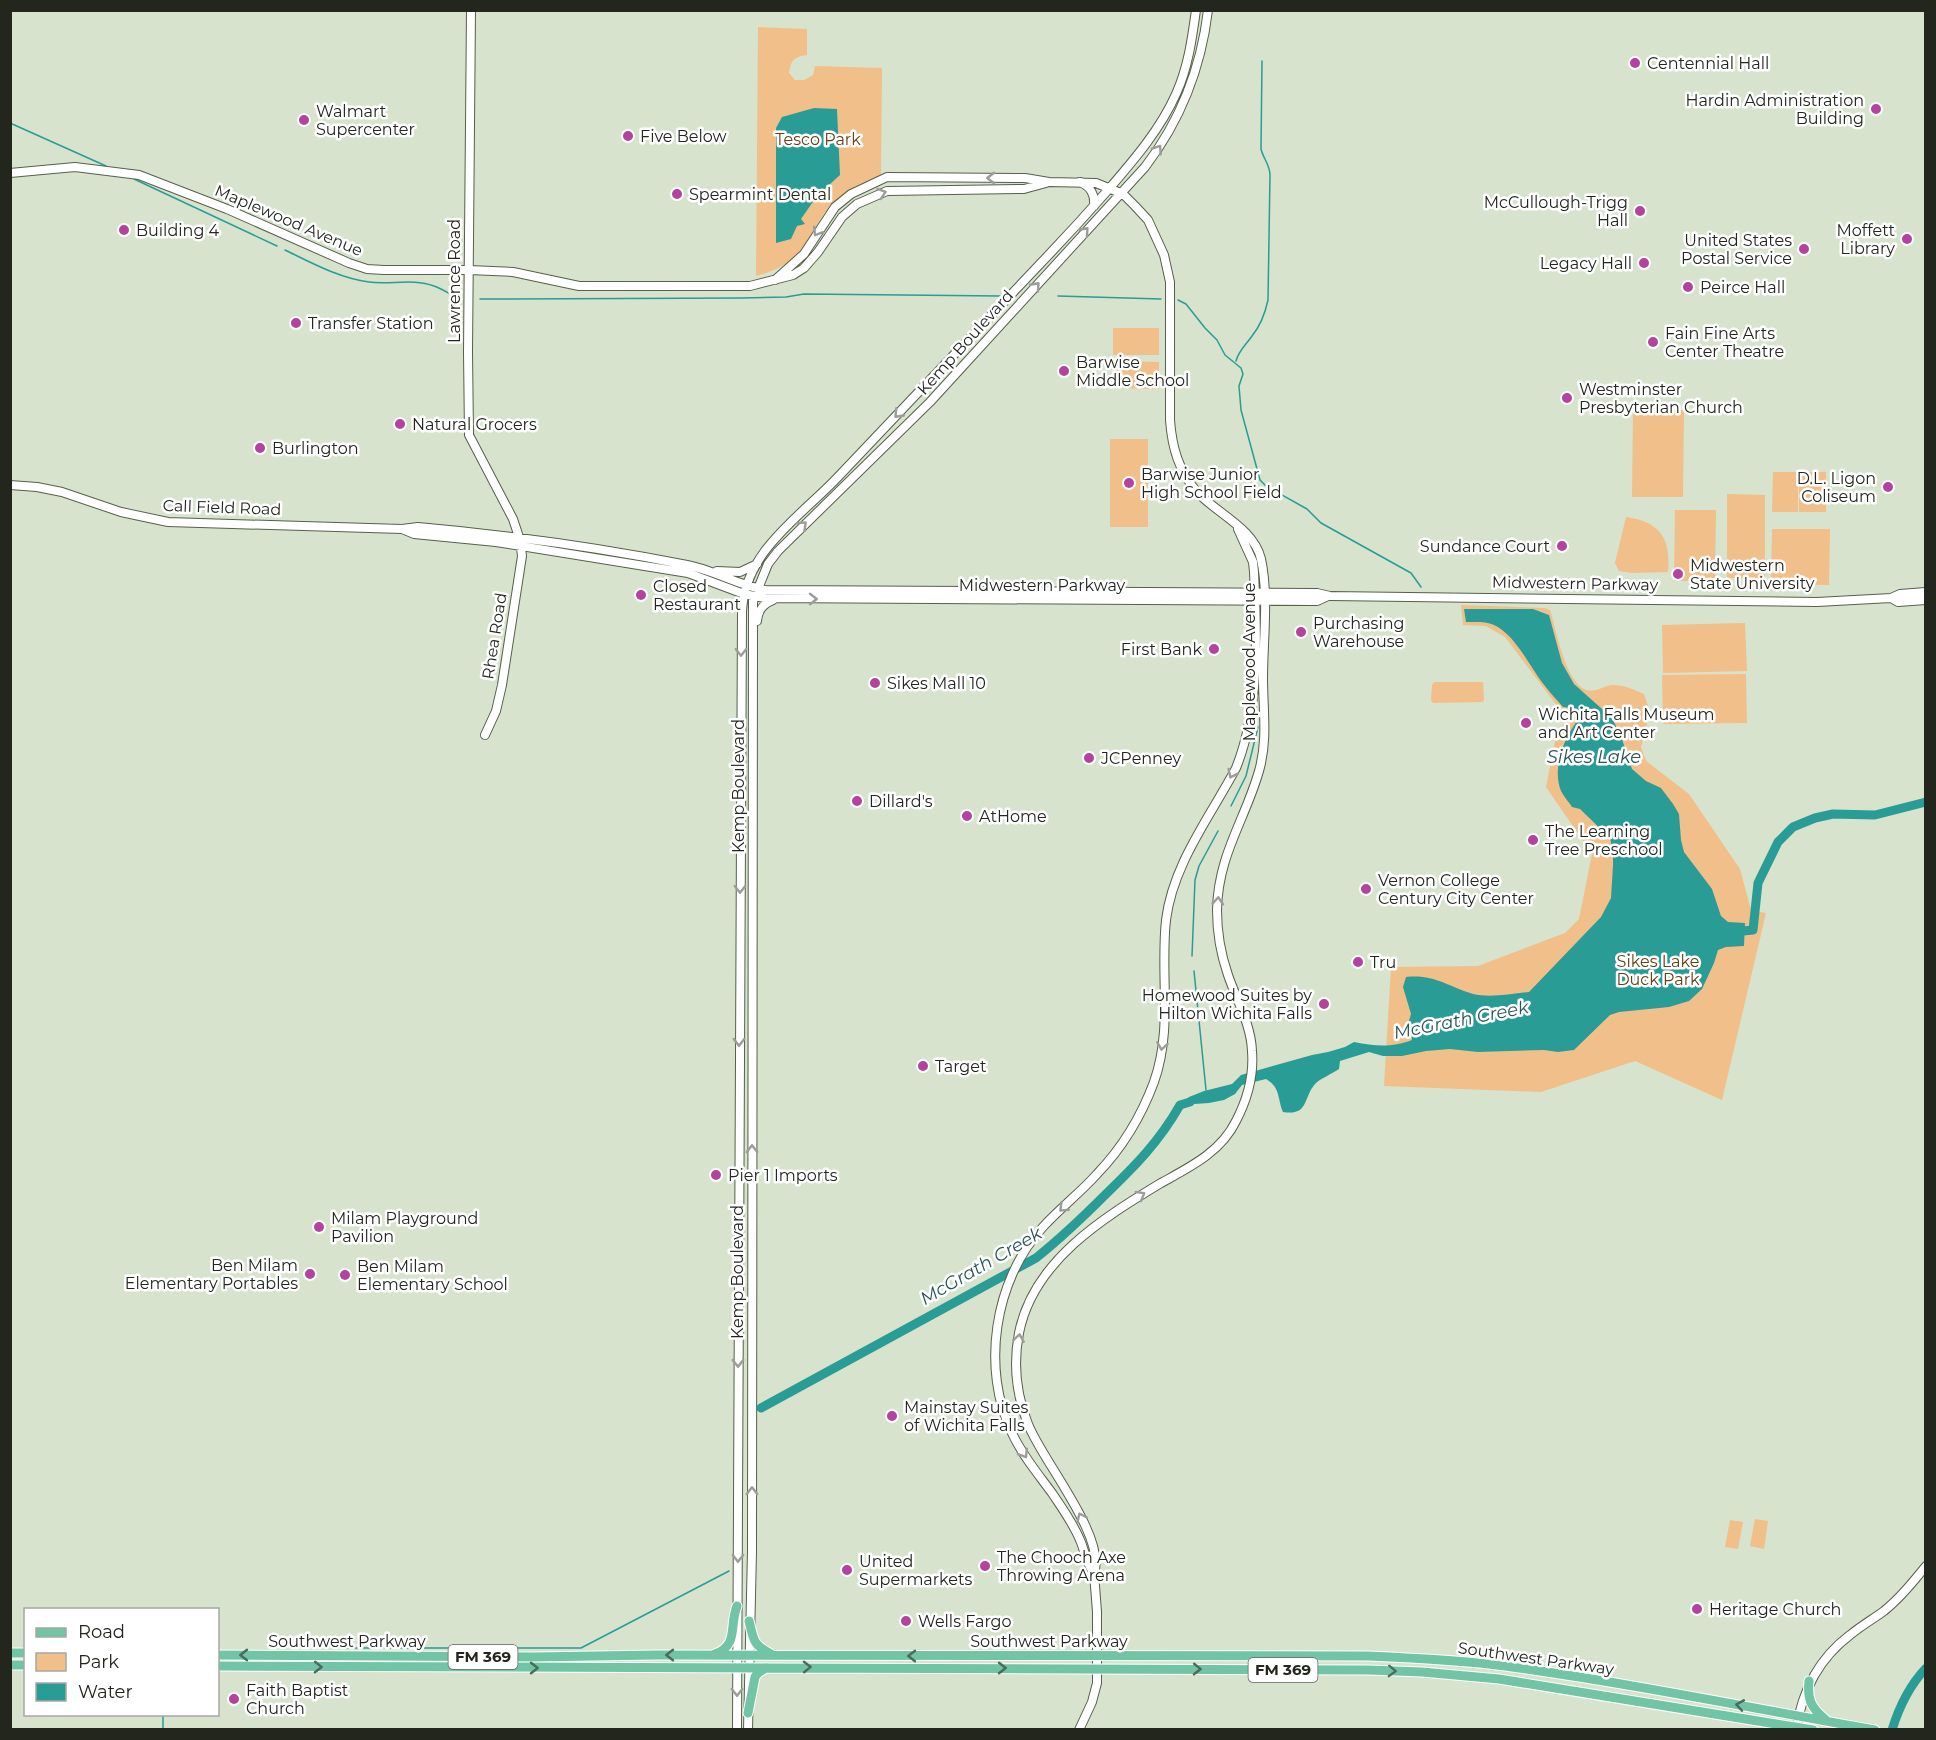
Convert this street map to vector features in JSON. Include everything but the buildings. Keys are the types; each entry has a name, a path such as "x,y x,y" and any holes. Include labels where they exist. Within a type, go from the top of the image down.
{"main road":[{"name":"Lawrence Road","path":"471,10 469,435 507,506 520,541"},
{"name":"Kemp Boulevard","path":"737,1730 741,622 746,590 757,564 772,540 832,483 1060,243 1134,160 1176,94 1188,57 1196,10"},
{"name":"Kemp Boulevard","path":"748,1730 752,1553 753,601 768,564 778,551 930,402 1145,167 1166,137 1194,77 1204,40 1208,10"},
{"path":"1183,75 1194,77"},
{"name":"Maplewood Avenue","path":"10,173 75,167 139,175 227,209 348,263 367,268 513,272 579,286 750,286 793,275 804,268 842,217 857,204 887,190 1024,189 1050,182"},
{"name":"Maplewood Avenue","path":"775,280 804,254 835,207 851,194 887,177 1025,178 1050,182 1096,183 1120,193 1148,220 1164,255 1170,282 1170,420 1171,441 1176,458 1200,495 1236,525 1253,562 1260,597 1264,749 1255,783 1227,850 1218,894 1217,914 1223,959 1250,1034 1251,1070 1246,1100 1232,1130 1218,1146 1197,1162 1117,1209 1070,1247 1036,1290 1022,1323 1016,1367 1021,1404 1035,1439 1071,1496 1092,1546 1096,1567 1094,1573 1097,1612 1097,1683 1092,1702 1079,1730"},
{"path":"1080,182 1086,184 1093,194 1094,206"},
{"path":"1060,243 1068,250"},
{"path":"943,366 954,376"},
{"name":"Call Field Road","path":"10,485 62,492 121,512 168,522 402,529 418,527 520,541 629,560 688,573 746,590"},
{"name":"Rhea Road","path":"485,735 496,711 502,685 520,573 520,541"},
{"name":"Call Field Road","path":"629,560 689,565 708,571 746,590"},
{"path":"708,571 740,572 757,564"},
{"path":"746,590 756,592"},
{"name":"Midwestern Parkway","path":"756,592 975,596"},
{"name":"Midwestern Parkway","path":"756,592 788,599 975,596 1260,597 1317,593 1330,596 1817,602 1891,598 1900,594 1926,592"},
{"name":"Maplewood Avenue","path":"1094,1573 1090,1569 1073,1525 1021,1449 1003,1410 997,1379 996,1346 1000,1311 1020,1260 1041,1229 1097,1175 1125,1140 1142,1112 1155,1078 1162,1049 1166,1015 1165,942 1170,902 1184,861 1219,800 1242,752 1252,704 1260,597"},
{"name":"Midwestern Parkway","path":"1891,598 1898,602 1926,600"},
{"path":"753,642 757,632 758,615 763,605 773,600 788,599"},
{"path":"739,1116 752,1116"},
{"path":"739,1203 752,1203"},
{"path":"1796,1728 1802,1697 1809,1681 1824,1659 1840,1643 1886,1609 1926,1566"},
{"path":"709,1655 716,1654 728,1646 732,1638 733,1617 737,1606"},
{"path":"749,1621 755,1644 773,1655"},
{"name":"Southwest Parkway","path":"219,1655 1368,1656 1438,1660 1535,1671 1875,1730"},
{"path":"625,1668 626,1656"},
{"path":"931,1668 932,1656"},
{"path":"1438,1660 1438,1673"},
{"name":"Southwest Parkway","path":"219,1666 1368,1670 1438,1673 1499,1679 1813,1730"},
{"path":"748,1713 755,1677 758,1672 769,1667"},
{"path":"1809,1681 1808,1692 1814,1711 1827,1720"},
{"path":"1703,1699 1703,1712"}],"green space":[{"name":"Tesco Park","path":"758,27 807,29 807,55 792,62 789,73 795,80 804,80 813,75 815,66 882,68 881,175 838,199 822,216 797,256 774,270 756,276"},
{"path":"1113,328 1159,328 1159,355 1113,355"},
{"path":"1113,361 1159,362 1159,389 1113,388"},
{"path":"1633,410 1684,410 1683,497 1632,497"},
{"name":"Barwise Junior High School Field","path":"1110,439 1148,439 1148,527 1110,527"},
{"path":"1773,472 1798,472 1798,512 1772,512"},
{"path":"1799,472 1826,472 1826,512 1799,512"},
{"path":"1727,494 1765,495 1765,578 1727,578"},
{"path":"1675,510 1716,510 1715,581 1674,581"},
{"path":"1626,517 1648,523 1661,534 1668,550 1668,572 1619,571 1615,563"},
{"path":"1772,529 1830,529 1829,585 1771,584"},
{"name":"Sikes Lake Duck Park","path":"1461,605 1550,610 1567,666 1579,685 1590,691 1617,685 1644,694 1650,712 1641,747 1646,761 1689,794 1740,869 1751,910 1766,913 1722,1100 1635,1061 1541,1092 1384,1086 1391,967 1478,966 1565,933 1579,919 1592,854 1546,787 1556,736 1572,711 1558,707 1505,637 1486,626 1463,625"},
{"path":"1745,623 1747,671 1663,673 1662,625"},
{"path":"1746,674 1747,723 1663,724 1662,675"},
{"path":"1434,682 1483,682 1483,702 1433,703 1431,700"},
{"path":"1755,1519 1768,1521 1764,1549 1750,1546"},
{"path":"1730,1520 1743,1522 1738,1549 1725,1547"}],"water":[{"path":"814,108 837,109 840,175 817,196 801,219 805,224 797,226 791,239 776,243 776,128 782,117"},
{"name":"Sikes Lake","path":"1464,609 1533,609 1549,615 1562,663 1574,684 1611,717 1620,733 1632,769 1646,781 1661,788 1673,804 1679,814 1684,852 1712,889 1721,916 1728,922 1745,923 1744,946 1718,950 1702,989 1689,1001 1669,1007 1610,1015 1574,1050 1478,1052 1450,1049 1402,1056 1383,1056 1369,1052 1340,1061 1339,1069 1315,1084 1301,1109 1291,1113 1283,1112 1274,1086 1266,1079 1242,1085 1235,1094 1224,1100 1180,1105 1189,1097 1232,1084 1241,1075 1328,1052 1354,1042 1383,1045 1412,1040 1409,1021 1411,1014 1403,987 1406,977 1425,977 1473,994 1486,996 1529,992 1601,917 1611,898 1613,851 1610,838 1580,809 1572,807 1561,791 1558,781 1562,750 1582,715 1577,709 1563,707 1539,679 1509,636 1491,624 1466,622"}],"waterway":[{"path":"1236,361 1260,323 1268,300 1270,175 1261,149 1262,61"},
{"path":"10,123 106,166"},
{"path":"134,179 277,246"},
{"path":"285,250 347,277 377,283 426,284 459,299"},
{"path":"480,299 743,298 786,297 804,294 1000,296"},
{"path":"1058,296 1161,299"},
{"path":"1178,300 1186,304 1217,340 1225,355 1241,368 1243,374 1239,386 1241,410 1260,480 1266,486 1307,509 1321,523 1411,573 1421,587"},
{"path":"1231,806 1246,776 1258,727"},
{"name":"McGrath Creek","path":"1733,932 1753,930 1758,883 1778,842 1793,827 1833,814 1875,815 1926,802"},
{"path":"1192,956 1195,880 1199,866 1218,831"},
{"path":"1194,971 1206,1090"},
{"name":"McGrath Creek","path":"761,1408 1036,1258 1072,1227 1126,1174 1155,1142 1180,1105 1190,1102"},
{"path":"344,1648 581,1648 729,1571"},
{"path":"1892,1730 1905,1697 1926,1668"},
{"path":"163,1716 163,1730"}],"place":[{"name":"Centennial Hall","path":"1635,63"},
{"name":"Hardin Administration Building","path":"1876,109"},
{"name":"Walmart Supercenter","path":"304,120"},
{"name":"Five Below","path":"628,136"},
{"name":"Spearmint Dental","path":"677,194"},
{"name":"McCullough-Trigg Hall","path":"1640,211"},
{"name":"Building 4","path":"124,230"},
{"name":"Moffett Library","path":"1907,239"},
{"name":"United States Postal Service","path":"1804,249"},
{"name":"Legacy Hall","path":"1644,263"},
{"name":"Peirce Hall","path":"1688,287"},
{"name":"Transfer Station","path":"296,323"},
{"name":"Fain Fine Arts Center Theatre","path":"1653,342"},
{"name":"Barwise Middle School","path":"1064,371"},
{"name":"Westminster Presbyterian Church","path":"1567,398"},
{"name":"Natural Grocers","path":"400,424"},
{"name":"Burlington","path":"260,448"},
{"name":"Barwise Junior High School Field","path":"1129,483"},
{"name":"D.L. Ligon Coliseum","path":"1888,487"},
{"name":"Sundance Court","path":"1562,546"},
{"name":"Midwestern State University","path":"1678,574"},
{"name":"Closed Restaurant","path":"641,595"},
{"name":"Purchasing Warehouse","path":"1301,632"},
{"name":"First Bank","path":"1214,649"},
{"name":"Sikes Mall 10","path":"875,683"},
{"name":"Wichita Falls Museum and Art Center","path":"1526,723"},
{"name":"JCPenney","path":"1089,758"},
{"name":"Dillard's","path":"857,801"},
{"name":"AtHome","path":"967,816"},
{"name":"The Learning Tree Preschool","path":"1533,840"},
{"name":"Vernon College Century City Center","path":"1366,889"},
{"name":"Tru","path":"1358,962"},
{"name":"Homewood Suites by Hilton Wichita Falls","path":"1324,1004"},
{"name":"Target","path":"923,1066"},
{"name":"Pier 1 Imports","path":"716,1175"},
{"name":"Milam Playground Pavilion","path":"319,1227"},
{"name":"Ben Milam Elementary Portables","path":"310,1274"},
{"name":"Ben Milam Elementary School","path":"345,1275"},
{"name":"Mainstay Suites of Wichita Falls","path":"892,1416"},
{"name":"The Chooch Axe Throwing Arena","path":"985,1566"},
{"name":"United Supermarkets","path":"847,1570"},
{"name":"Heritage Church","path":"1697,1609"},
{"name":"Wells Fargo","path":"906,1621"},
{"name":"Faith Baptist Church","path":"234,1699"}]}
